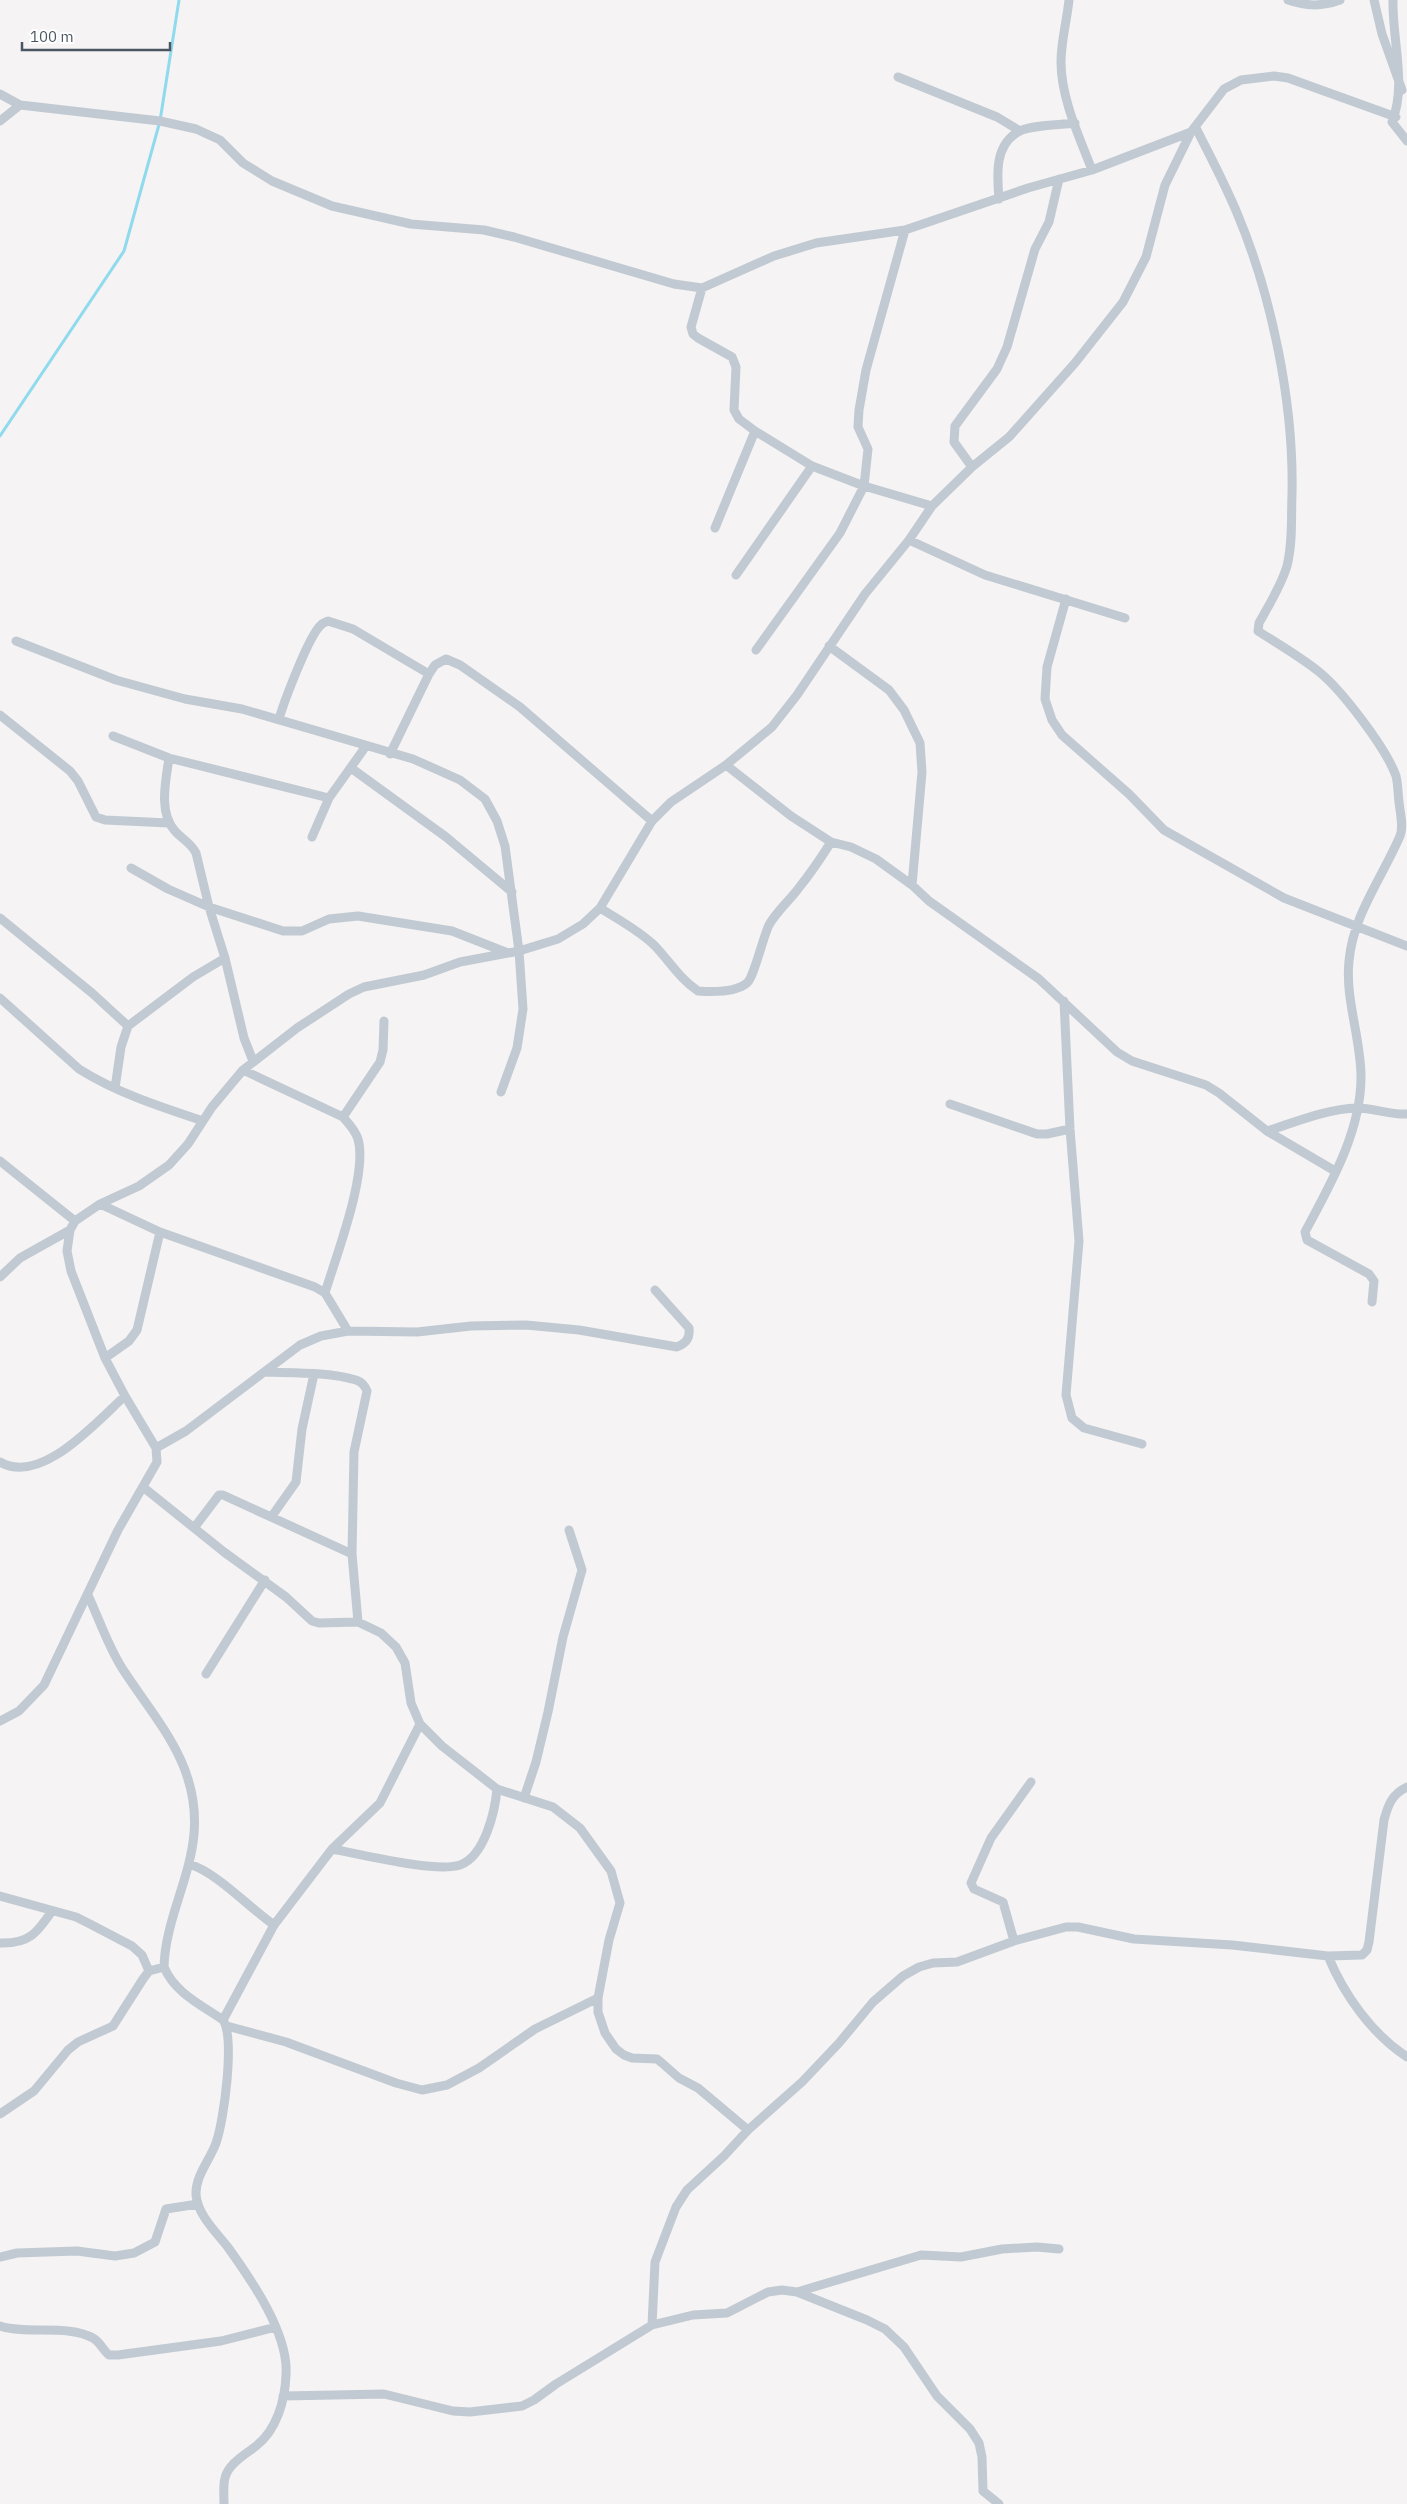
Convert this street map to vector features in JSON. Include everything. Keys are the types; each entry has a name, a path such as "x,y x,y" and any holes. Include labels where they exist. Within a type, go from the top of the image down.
{"street":[{"path":"1069,0 1061,62 1063,82 1074,123 1092,170"},
{"path":"1288,0 1308,6 1330,4 1340,0"},
{"path":"1374,0 1382,34 1403,93"},
{"path":"1393,0 1392,13 1405,81 1396,116 1392,122 1407,141"},
{"path":"0,1721 19,1712 44,1685 118,1530 157,1462 156,1448 105,1358 71,1271 67,1251 70,1230 75,1221 100,1204 139,1186 169,1165 188,1144 203,1121 243,1070 297,1028 349,994 364,987 424,974 460,962 519,951 571,932 600,908 652,821 672,802 726,765 772,727 797,695 865,594 909,540 932,506 972,467 1009,437 1075,363 1123,302 1146,257 1165,185 1194,130 1224,89 1241,80 1274,76 1288,78 1396,116"},
{"path":"898,77 997,117 1020,131"},
{"path":"0,94 20,105 160,121 196,129 220,140 243,163 272,181 332,206 411,224 492,232 674,284 702,288 774,256 816,243 904,230 998,198 1092,170 1194,130"},
{"path":"0,121 20,105"},
{"path":"998,198 996,170 998,159 1012,138 1020,131 1074,123"},
{"path":"1194,130 1237,213 1262,279 1275,332 1283,380 1293,466 1292,545 1286,568 1259,623 1258,631 1319,672 1372,735 1396,777 1401,822 1400,835 1380,871 1356,928 1349,959 1347,980 1358,1043 1361,1077 1359,1108 1335,1171 1305,1232 1305,1237 1369,1274 1374,1281 1372,1302"},
{"path":"972,467 954,442 955,426 997,369 1007,348 1034,249 1048,222 1059,179"},
{"path":"756,650 840,533 864,486 868,449 858,427 859,410 866,370 904,230"},
{"path":"702,288 691,327 693,334 732,357 736,367 734,410 739,419 812,466 864,486 932,506"},
{"path":"715,528 755,431"},
{"path":"736,575 812,466"},
{"path":"909,540 985,576 1125,618"},
{"path":"1066,599 1047,668 1045,699 1052,720 1062,735 1130,794 1164,830 1284,898 1356,928 1407,946"},
{"path":"279,719 292,681 314,636 321,624 328,621 353,629 428,674"},
{"path":"16,641 116,680 185,699 242,709 390,754 413,759 460,780 485,799 497,821 505,846 519,951 522,1025 517,1048 501,1092"},
{"path":"829,646 889,690 904,710 920,743 922,772 912,884"},
{"path":"390,754 428,674 442,660 446,659 460,665 520,707 652,821"},
{"path":"0,715 70,771 78,781 96,817 105,820 169,823"},
{"path":"113,736 169,758 329,798"},
{"path":"312,837 329,798 366,746"},
{"path":"169,758 165,798 169,823 192,845 196,853 209,908 225,958 242,1029 253,1061"},
{"path":"726,765 791,816 831,842 851,847 876,859 912,884 928,901 1039,979 1117,1052 1132,1061 1206,1085 1219,1092 1266,1131 1335,1171"},
{"path":"351,768 446,837 512,892"},
{"path":"600,908 655,946 680,976 698,991 729,990 748,983 752,976 761,942 770,922 822,858 831,842"},
{"path":"130,868 168,889 209,908 292,932 302,931 341,916 358,916 421,925 464,934 509,953"},
{"path":"0,918 92,993 128,1026"},
{"path":"115,1088 121,1047 128,1026 193,977 225,958"},
{"path":"0,998 79,1069 115,1088 154,1105 203,1121"},
{"path":"1064,1001 1070,1129 1079,1254 1066,1395 1072,1418 1084,1428 1142,1444"},
{"path":"343,1117 380,1062 383,1050 384,1021"},
{"path":"243,1070 343,1117 352,1126 357,1138 360,1151 358,1177 325,1292"},
{"path":"950,1104 1037,1134 1070,1129"},
{"path":"1266,1131 1322,1113 1359,1108 1407,1114"},
{"path":"0,1161 75,1221"},
{"path":"100,1204 160,1232 325,1292 348,1331"},
{"path":"0,1277 20,1258 70,1230"},
{"path":"105,1358 128,1341 137,1330 160,1232"},
{"path":"156,1448 186,1431 300,1345 321,1336 348,1331 418,1332 471,1326 526,1325 579,1330 677,1347 685,1344 690,1336 689,1328 655,1290"},
{"path":"265,1372 314,1374 357,1380 363,1383 367,1391 354,1452 352,1554 358,1622"},
{"path":"272,1516 296,1482 303,1417 314,1374"},
{"path":"2,1466 15,1469 41,1465 89,1429 125,1396"},
{"path":"144,1487 194,1528 265,1580 315,1622 358,1622 381,1633 396,1647 405,1663 411,1703 420,1724 442,1746 497,1789 553,1807 574,1822 611,1871 618,1888 620,1903 609,1940 598,1998 600,2023 616,2050 632,2058 657,2059 679,2078 698,2088 748,2130"},
{"path":"194,1528 219,1495 223,1495 352,1554"},
{"path":"524,1798 540,1746 563,1637 582,1570 569,1530"},
{"path":"206,1674 265,1580"},
{"path":"88,1596 120,1665 178,1752 191,1792 194,1816 189,1864 168,1940 164,1966 169,1980 178,1990 225,2023 286,2042 396,2083 422,2090 447,2085 479,2068 535,2029 598,1998"},
{"path":"224,2504 226,2474 265,2438 274,2424 283,2396 286,2373 276,2327 238,2262 214,2231 198,2204 196,2184 216,2142 226,2099 225,2023 274,1925 332,1849 380,1803 420,1724"},
{"path":"1014,1941 1004,1902 974,1889 971,1883 991,1838 1031,1782"},
{"path":"652,2325 654,2262 676,2207 687,2190 724,2156 748,2130 802,2082 839,2043 873,2002 903,1976 919,1967 933,1963 956,1962 1014,1941 1066,1927 1078,1927 1134,1939 1232,1945 1328,1956 1362,1955 1367,1950 1384,1820 1389,1802 1400,1790 1407,1787"},
{"path":"332,1849 422,1865 460,1865 469,1860 488,1830 495,1811 497,1789"},
{"path":"189,1864 196,1866 228,1888 253,1911 274,1925"},
{"path":"0,1896 76,1917 132,1946 142,1956 150,1971"},
{"path":"0,1943 14,1944 34,1935 52,1911"},
{"path":"1328,1956 1338,1981 1374,2028 1395,2049 1407,2057"},
{"path":"0,2114 34,2091 68,2050 78,2042 114,2026 132,1993 150,1971 164,1966"},
{"path":"1,2255 77,2251 96,2252 110,2256 134,2253 154,2242 166,2210 198,2204"},
{"path":"797,2292 921,2255 961,2257 1002,2249 1037,2247 1059,2249"},
{"path":"283,2396 384,2394 452,2411 470,2412 522,2406 652,2325 693,2315 727,2313 768,2292 782,2290 797,2292 885,2329 904,2347 937,2396 970,2429 979,2444 982,2457 983,2491 999,2504"},
{"path":"0,2326 22,2331 80,2334 91,2337 100,2343 109,2355 221,2341 276,2327"}],"waterway":[{"path":"0,436 124,251 160,121 179,0"}]}
